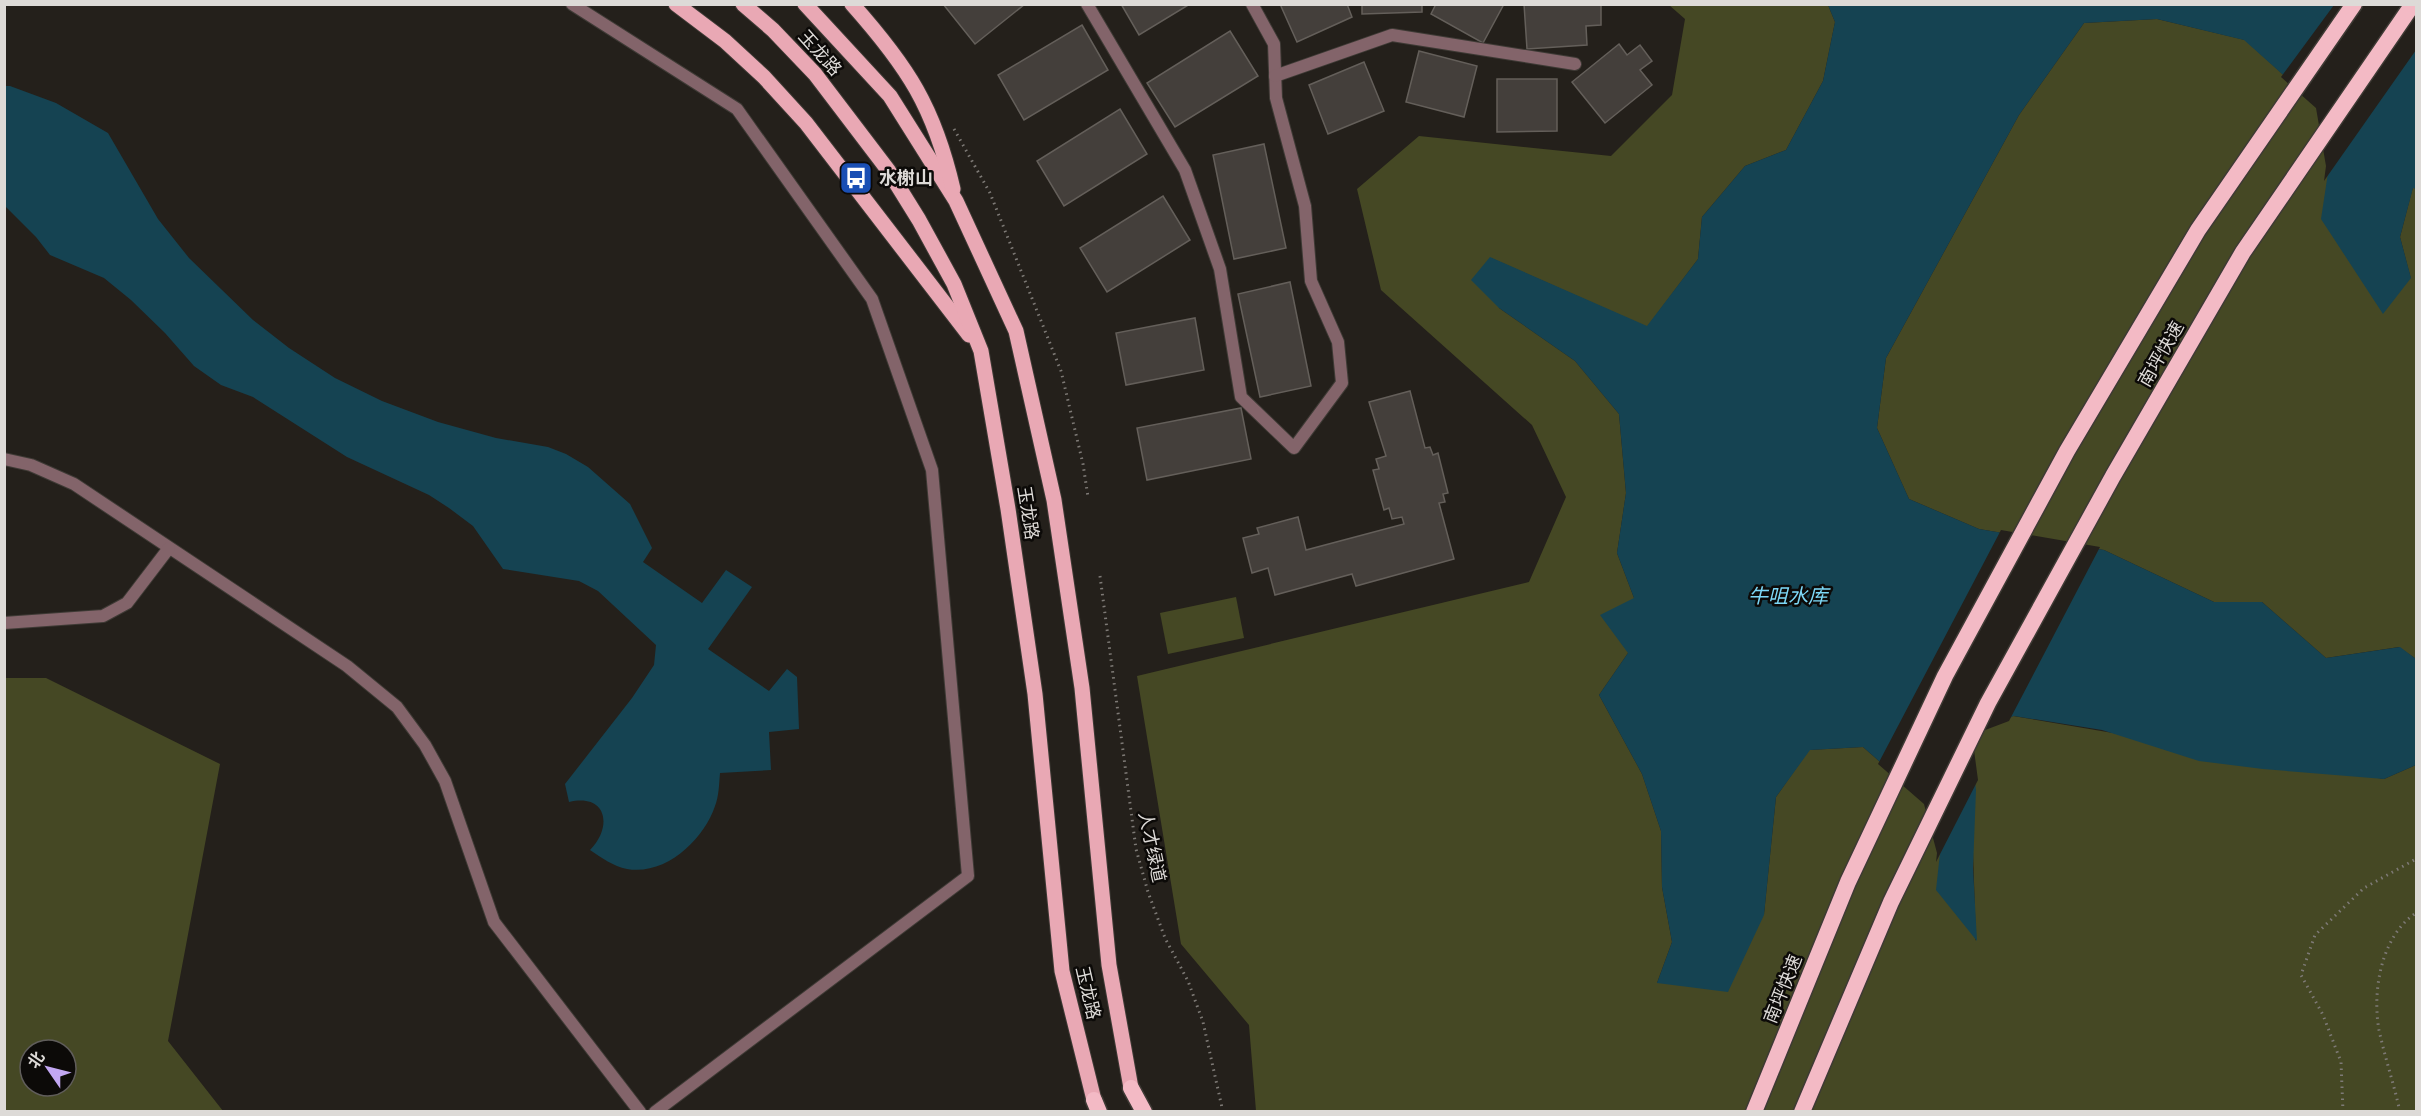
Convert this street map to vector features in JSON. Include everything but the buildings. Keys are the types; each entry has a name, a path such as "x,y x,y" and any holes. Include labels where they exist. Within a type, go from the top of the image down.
{"highway":[{"name":"南坪快速","path":"1754,1112 1848,882 1945,676 2067,451 2198,230 2354,4"},
{"name":"南坪快速","path":"1802,1112 1891,902 1988,703 2113,476 2242,252 2413,4"},
{"path":"1131,1088 1139,1112"},
{"path":"1131,1088 1144,1112"}],"main road":[{"path":"676,4 725,41 764,76 806,123 981,351"},
{"name":"玉龙路","path":"743,4 773,30 815,74 888,170 954,284 981,351 1008,509 1035,694 1062,971 1096,1108"},
{"name":"玉龙路","path":"805,4 890,96 956,201 1016,331 1054,500 1082,688 1109,965 1131,1088"},
{"path":"852,4 901,62 919,90 944,150 956,201"}],"street":[{"path":"572,4 737,109 872,299 932,470 968,876 654,1112"},
{"path":"1087,4 1185,170 1220,269 1241,397 1294,448 1342,383 1338,342 1311,281 1305,206 1276,98 1274,44 1252,4"},
{"path":"1275,76 1392,35 1575,64"},
{"path":"4,459 31,465 74,484 347,666 397,707 425,745 445,781 494,922 640,1112"},
{"path":"4,623 103,616 127,603 169,548"}],"path":[{"path":"949,120 990,193 1060,371 1083,464 1088,497"},
{"name":"人才绿道","path":"1100,576 1136,849 1148,892 1165,938 1188,981 1203,1022 1223,1112"},
{"path":"2343,1112 2341,1062 2323,1015 2301,975 2315,935 2364,888 2416,859"},
{"path":"2400,1112 2379,1028 2378,998 2383,957 2405,920 2416,913"}],"green space":[{"path":"1669,5 1828,5 1835,22 1823,81 1786,150 1745,166 1702,217 1698,259 1647,327 1491,258 1499,308 1575,361 1619,414 1626,493 1617,553 1634,598 1628,653 1599,695 1642,774 1661,831 1662,887 1672,942 1657,983 1764,914 1776,797 1809,750 1863,747 1927,803 1976,941 1969,733 2013,716 2384,779 2416,765 2416,1111 1256,1111 1249,1025 1181,944 1137,676 1529,582 1566,497 1532,425 1381,290 1357,189 1419,136 1611,156 1672,95 1685,19"},
{"path":"2157,19 2245,40 2319,107 2411,279 2400,237 2413,187 2416,189 2416,659 2399,647 2326,658 2262,602 2214,602 2104,550 1979,529 1909,499 1877,428 1886,358 2019,115 2084,23"},
{"path":"1236,597 1244,638 1168,654 1160,613"},
{"path":"5,678 46,678 220,764 168,1041 223,1111 5,1111"}],"water":[{"name":"牛咀水库","path":"1828,5 2393,5 2416,41 2416,189 2413,188 2400,237 2411,278 2383,314 2321,219 2329,166 2319,107 2244,40 2157,19 2084,23 2019,115 1886,358 1877,428 1909,499 1979,529 2104,550 2214,602 2262,602 2326,658 2400,647 2416,659 2416,765 2384,779 2263,769 2199,761 2102,730 2014,716 1969,733 1976,790 1973,868 1977,941 1936,890 1940,853 1927,803 1863,747 1810,750 1776,797 1764,915 1728,992 1657,983 1672,942 1662,887 1661,831 1642,774 1599,695 1628,653 1600,615 1634,598 1617,553 1626,493 1619,414 1575,361 1499,308 1471,280 1490,257 1647,326 1698,259 1702,217 1745,166 1786,150 1823,81 1835,22"},
{"path":"5,86 56,103 108,133 158,219 189,258 253,320 289,348 335,378 382,401 438,422 496,438 548,447 588,467 630,504 652,548 643,562 702,603 726,570 752,587 708,649 769,691 787,669 797,677 799,729 769,732 771,770 720,773 715,806 702,831 682,852 656,867 642,870 627,869 612,864 590,850 602,832 602,814 592,802 569,802 565,784 632,698 654,665 656,645 598,591 579,581 503,569 473,526 449,508 429,495 347,457 253,397 221,385 194,366 165,333 104,278 50,255 36,237 5,206"}],"pier":[{"path":"2397,4 2416,36 2416,50 2324,181 2326,166 2316,108 2281,77 2334,5"},
{"path":"2001,530 2100,547 2009,721 1972,735 1978,780 1936,862 1937,853 1924,804 1878,764"}],"place":[{"name":"水榭山","path":"856,178"}]}
